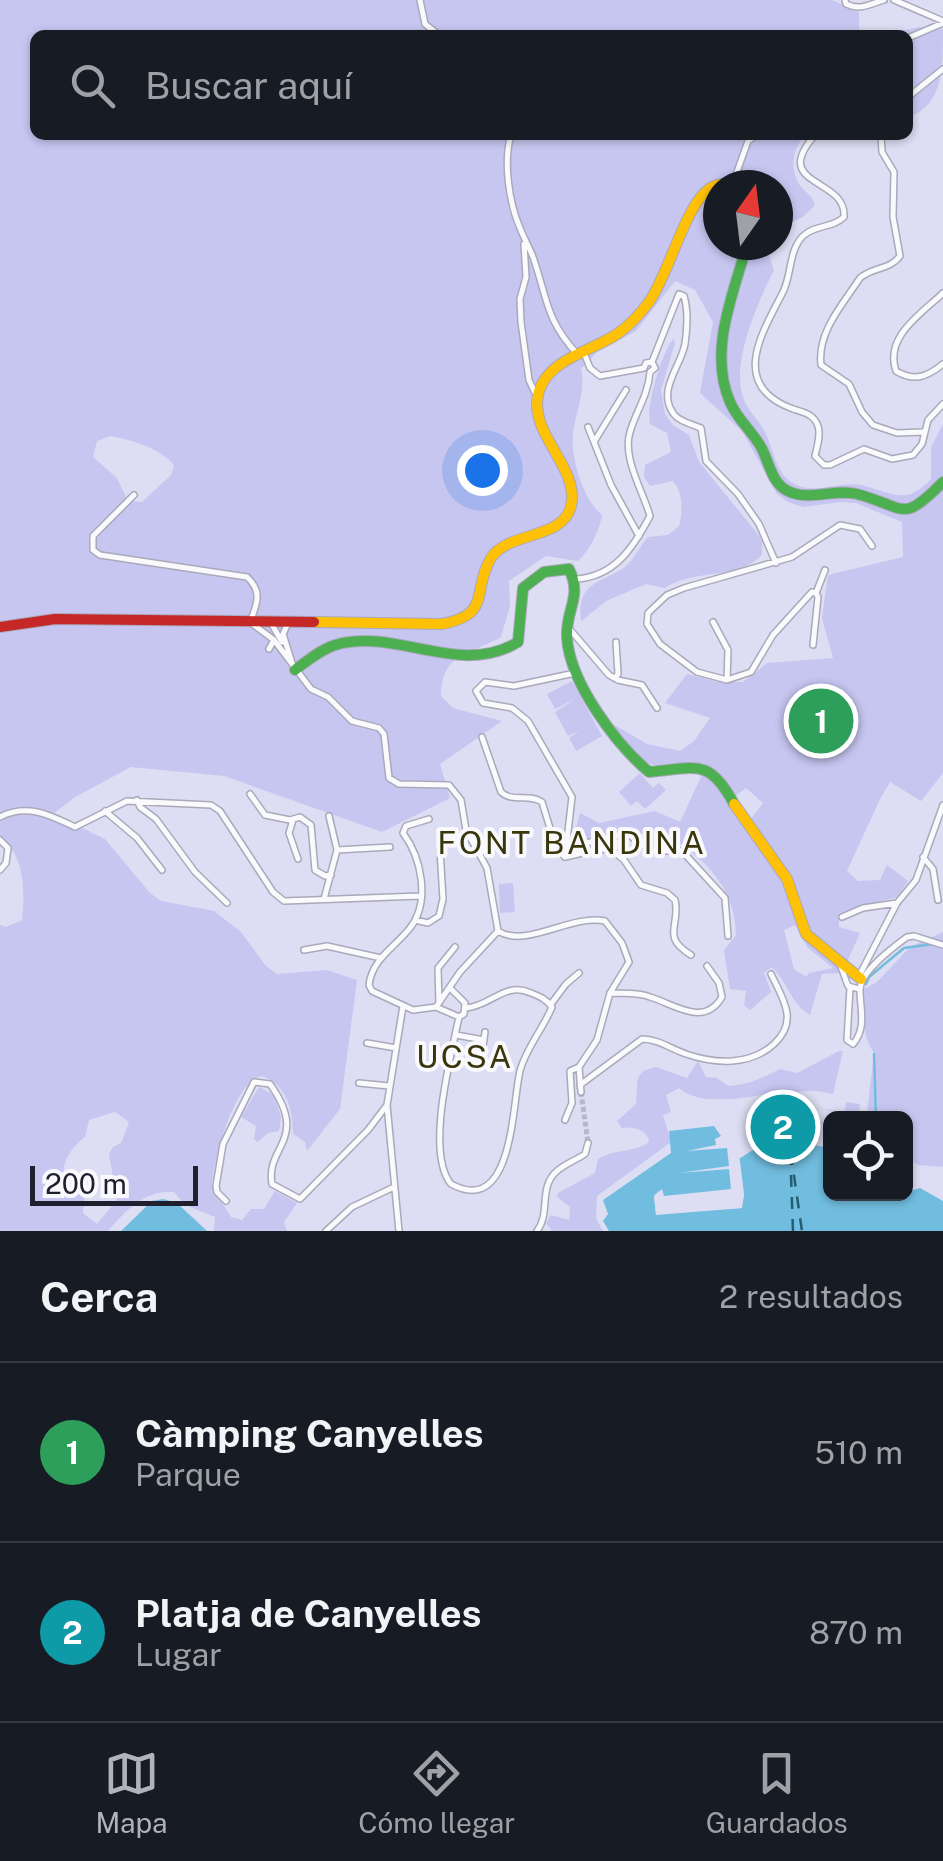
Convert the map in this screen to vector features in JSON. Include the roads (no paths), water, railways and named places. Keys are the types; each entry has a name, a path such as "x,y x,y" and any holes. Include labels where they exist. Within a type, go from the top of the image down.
{"main road":[{"path":"0,628 55,619 442,624 472,616 498,549 555,527 566,519 570,509 570,491 540,420 537,396 548,376 624,330 644,310 703,195"},
{"path":"742,260 726,317 724,387 780,487 790,493 812,496 838,491 856,493 892,511 909,511 943,482"},
{"path":"295,670 335,644 364,643 483,657 509,650 518,642 520,598 528,582 543,572 562,567 573,573 576,579 567,626 568,646 575,673 602,718 643,768 660,774 700,768 724,782 740,815 787,879 806,934 857,980"}],"street":[{"path":"420,0 425,24 433,30"},
{"path":"846,0 854,8 884,0"},
{"path":"894,0 943,22"},
{"path":"913,36 943,22"},
{"path":"913,93 943,69"},
{"path":"511,140 508,166 514,208 546,308 557,330 590,368 600,376 655,368 652,362 675,298 684,296 684,346 668,386 670,407 675,416 700,428 706,461 738,494 759,524 776,564"},
{"path":"739,170 750,140"},
{"path":"811,140 804,148 801,168 807,178 839,196 844,202 844,217 836,224 811,231 799,242 782,294 768,316 754,364 755,376 777,401 807,413 816,422 819,438 815,456 819,464 830,465 864,449 902,459 920,449 928,420 943,404"},
{"path":"881,140 882,152 894,172 893,217 900,256 895,263 860,278 827,329 821,365 848,384 862,412 874,425 897,433 923,432"},
{"path":"524,236 526,277 520,300 521,322 529,380 537,396"},
{"path":"943,294 901,334 893,358 896,370 915,378 927,376 943,364"},
{"path":"576,579 594,576 616,565 640,536 650,516 628,454 629,434 646,396 647,370"},
{"path":"594,442 626,390"},
{"path":"588,427 611,485 640,536"},
{"path":"134,495 93,536 92,550 100,555 247,577 256,585 259,595 250,622 274,640 311,689 328,697 344,716 378,728 384,734 389,778 399,784 449,784 456,791 466,830 490,879 498,931"},
{"path":"816,593 812,592 774,635 751,672 728,680 697,672 660,644 648,624 648,612 667,595 776,564 840,525 860,530 872,546"},
{"path":"813,644 816,593 825,570"},
{"path":"713,622 728,650 728,680"},
{"path":"271,623 295,670"},
{"path":"288,623 283,634 288,654"},
{"path":"567,626 614,679 642,685 657,708"},
{"path":"269,649 274,640"},
{"path":"614,679 618,674 616,642"},
{"path":"565,857 573,801 531,726 512,708 479,700 476,692 482,683 514,686 575,673"},
{"path":"482,737 500,792 542,802 556,848 565,857"},
{"path":"250,794 262,813 292,820 300,817 312,826 315,870 331,876"},
{"path":"137,800 140,807 156,818 195,872 227,903"},
{"path":"0,816 33,810 75,827 137,800 211,805 220,811 279,898 293,902 420,896"},
{"path":"943,805 916,880 898,904 857,980 862,1029 853,1044 847,1040 850,988 857,980 907,937 943,944"},
{"path":"106,811 137,838 162,870"},
{"path":"324,899 337,850 329,816"},
{"path":"292,820 289,833 298,859"},
{"path":"429,820 406,826 402,833 416,849 421,871 420,896 414,920 380,958 369,984 372,990 413,1010 437,1005 460,972 498,931"},
{"path":"566,848 626,833 650,850 682,851 725,898 728,936"},
{"path":"0,840 8,854 0,870"},
{"path":"480,854 492,843"},
{"path":"337,850 390,847"},
{"path":"565,857 600,849 619,854 642,886 675,900 678,906 674,940 691,954"},
{"path":"414,920 428,923 439,916 443,899 440,850"},
{"path":"923,857 933,869 938,900"},
{"path":"842,917 863,908 898,904"},
{"path":"498,931 514,938 586,920 604,921 616,933 629,958 610,994 596,1040 578,1068 580,1089 642,1038 685,1054 720,1061 736,1061 766,1050 782,1036 789,1020 788,1008 771,974"},
{"path":"304,950 327,946 380,958"},
{"path":"437,1005 438,968 455,948"},
{"path":"610,994 643,994 684,1012 705,1011 722,997 715,974 706,966"},
{"path":"551,1004 519,988 466,1008 459,1017 442,1114 442,1164 455,1186 469,1190 489,1184 505,1160 522,1067 551,1004 580,973"},
{"path":"451,990 461,996 466,1008"},
{"path":"437,1005 459,1017"},
{"path":"400,1231 387,1105 403,1006"},
{"path":"456,1035 485,1036 482,1053"},
{"path":"367,1043 396,1048"},
{"path":"565,1120 572,1104 569,1076 574,1067 578,1068"},
{"path":"226,1201 216,1186 223,1144 254,1082 270,1084 286,1116 287,1136 271,1174 272,1184 300,1199 368,1130 387,1105"},
{"path":"359,1083 390,1086"},
{"path":"585,1154 588,1142"},
{"path":"537,1231 544,1220 550,1178 597,1148"},
{"path":"326,1231 352,1207 394,1188"}],"waterway":[{"path":"866,984 869,977 904,948 933,944"},
{"path":"874,1054 876,1111"}],"tunnel":[{"path":"581,1092 588,1143"}],"place":[{"name":"Càmping Canyelles","path":"821,721"},
{"name":"Platja de Canyelles","path":"783,1127"}],"district":[{"name":"FONT BANDINA","path":"572,843"},
{"name":"UCSA","path":"465,1057"}]}
